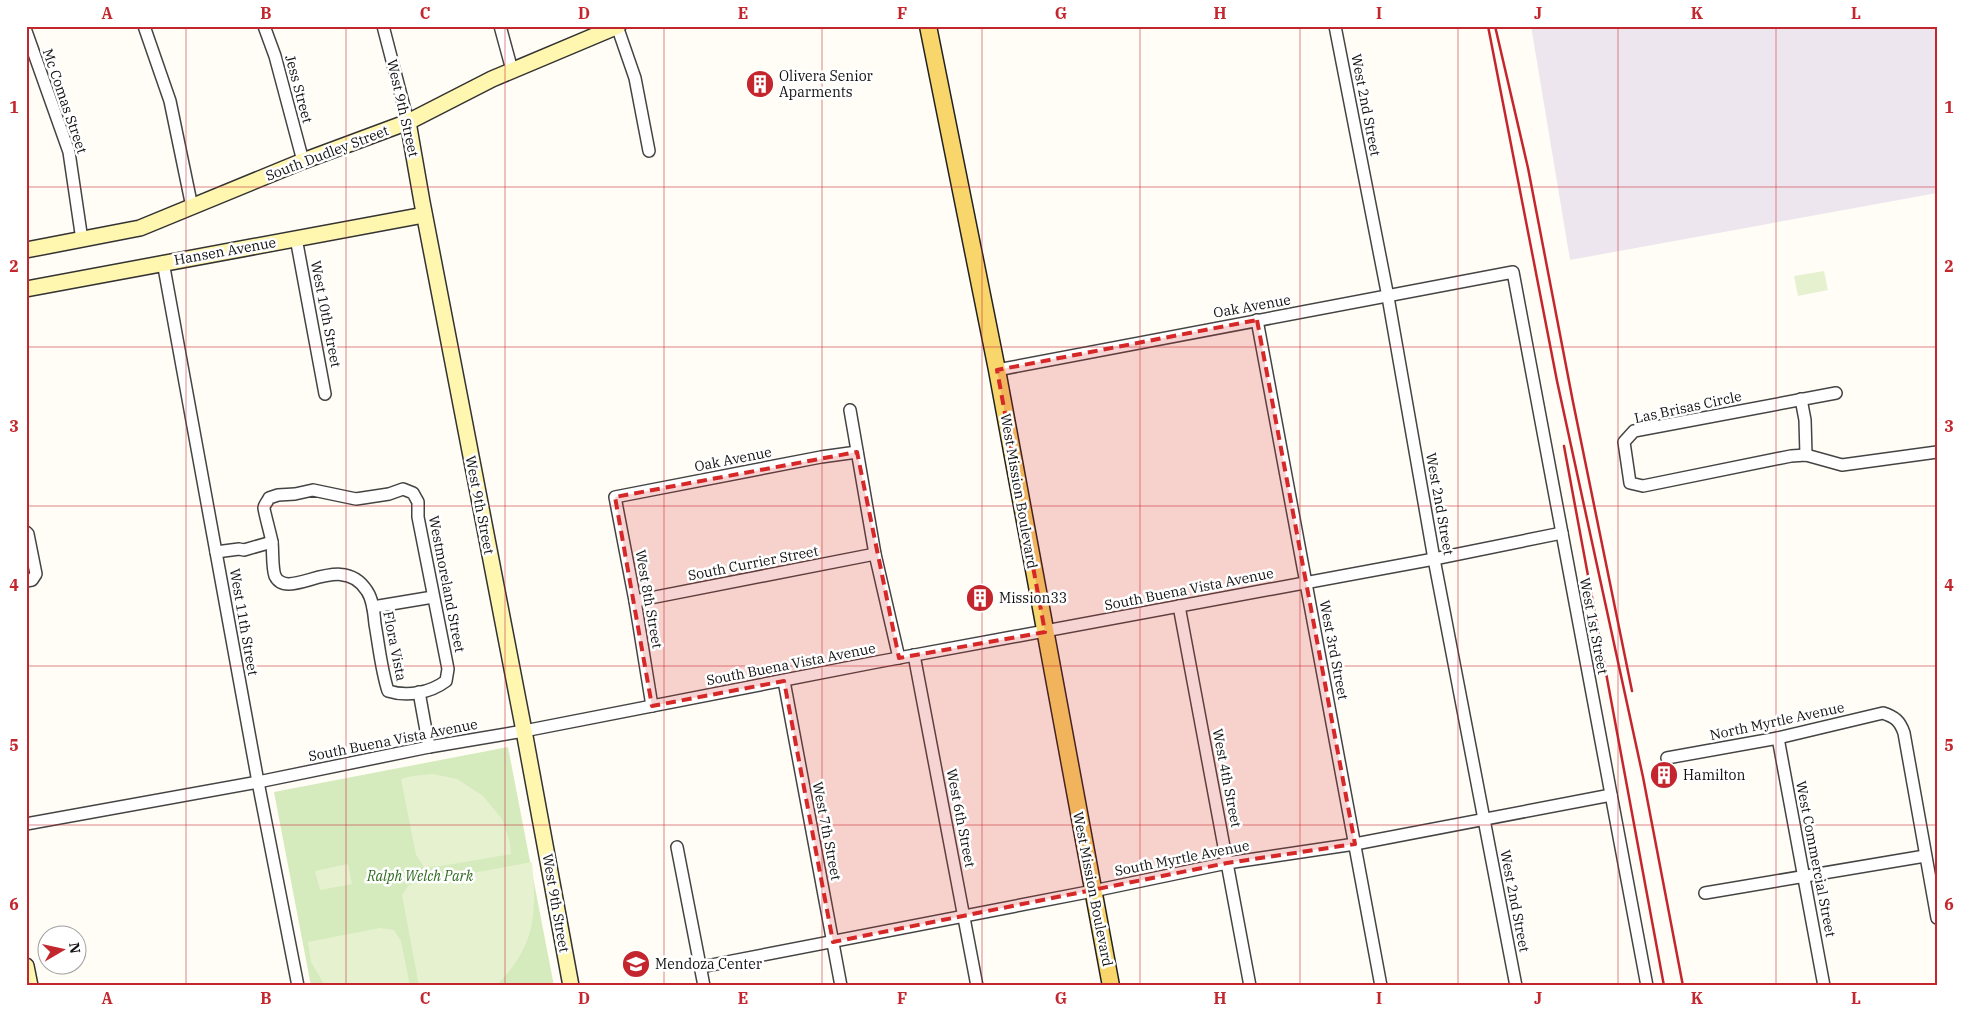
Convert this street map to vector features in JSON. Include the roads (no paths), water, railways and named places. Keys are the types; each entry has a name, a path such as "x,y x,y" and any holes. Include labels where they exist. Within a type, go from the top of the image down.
{"main road":[{"name":"West Mission Boulevard","path":"928,26 997,370 1111,986"}],"street":[{"path":"144,26 170,101 192,208"},
{"name":"Jess Street","path":"264,26 275,56 303,161"},
{"name":"West 9th Street","path":"383,26 408,122 424,216 524,731 571,986"},
{"path":"500,26 512,70"},
{"path":"617,26 635,78 650,151"},
{"name":"South Dudley Street","path":"26,250 140,228 303,161 408,122 512,70 617,26"},
{"name":"West 2nd Street","path":"1336,26 1388,297 1434,559 1516,986"},
{"name":"Mc Comas Street","path":"26,32 69,152 82,240"},
{"name":"Hansen Avenue","path":"26,288 424,216"},
{"name":"West 10th Street","path":"296,238 326,394"},
{"name":"West 11th Street","path":"162,262 258,782 298,986"},
{"name":"Oak Avenue","path":"997,370 1513,272"},
{"name":"West 1st Street","path":"1513,272 1647,986"},
{"name":"West 3rd Street","path":"1257,320 1382,986"},
{"name":"Las Brisas Circle","path":"1836,393 1634,432 1624,442 1630,483 1643,486 1782,458 1806,455 1842,465 1937,452"},
{"path":"1801,399 1805,420 1806,455"},
{"path":"850,410 875,554 899,658"},
{"name":"Oak Avenue","path":"615,497 857,452"},
{"name":"Westmoreland Street","path":"272,542 264,509 269,498 278,494 295,494 313,490 356,499 389,494 402,489 413,493 418,502 418,517 448,669 446,681 437,688 419,692"},
{"name":"West 8th Street","path":"615,497 635,601 652,706"},
{"path":"26,532 36,574 32,580 26,580"},
{"name":"South Buena Vista Avenue","path":"26,824 258,782 429,747 524,731 914,655 1045,632 1306,581 1434,559 1562,533"},
{"path":"216,552 244,550 255,548 256,545 272,542"},
{"name":"Flora Vista","path":"272,542 275,576 283,584 293,585 308,579 344,573 355,578 367,591 373,607 384,678 388,691 399,695 419,692"},
{"name":"South Currier Street","path":"635,601 875,554"},
{"path":"373,607 433,597"},
{"name":"West 4th Street","path":"1179,606 1250,986"},
{"name":"West 6th Street","path":"914,655 977,986"},
{"name":"West 7th Street","path":"784,681 841,986"},
{"path":"419,692 429,747"},
{"name":"North Myrtle Avenue","path":"1667,758 1778,738 1883,713 1892,716 1901,723 1904,733 1925,856"},
{"name":"West Commercial Street","path":"1778,738 1824,986"},
{"name":"South Myrtle Avenue","path":"701,967 1227,863 1355,844 1611,795"},
{"path":"677,848 704,986"},
{"path":"1705,893 1925,856 1937,918"},
{"path":"26,966 30,986"}],"railway":[{"path":"1488,26 1557,381 1643,777 1683,986"},
{"path":"1495,26 1528,168 1573,402 1632,691"},
{"path":"1564,446 1664,986"}],"place":[{"name":"Olivera Senior Aparments","path":"760,84"},
{"name":"Mission33","path":"980,598"},
{"name":"Hamilton","path":"1664,775"},
{"name":"Mendoza Center","path":"636,964"}],"park label":[{"name":"Ralph Welch Park","path":"420,876"}]}
